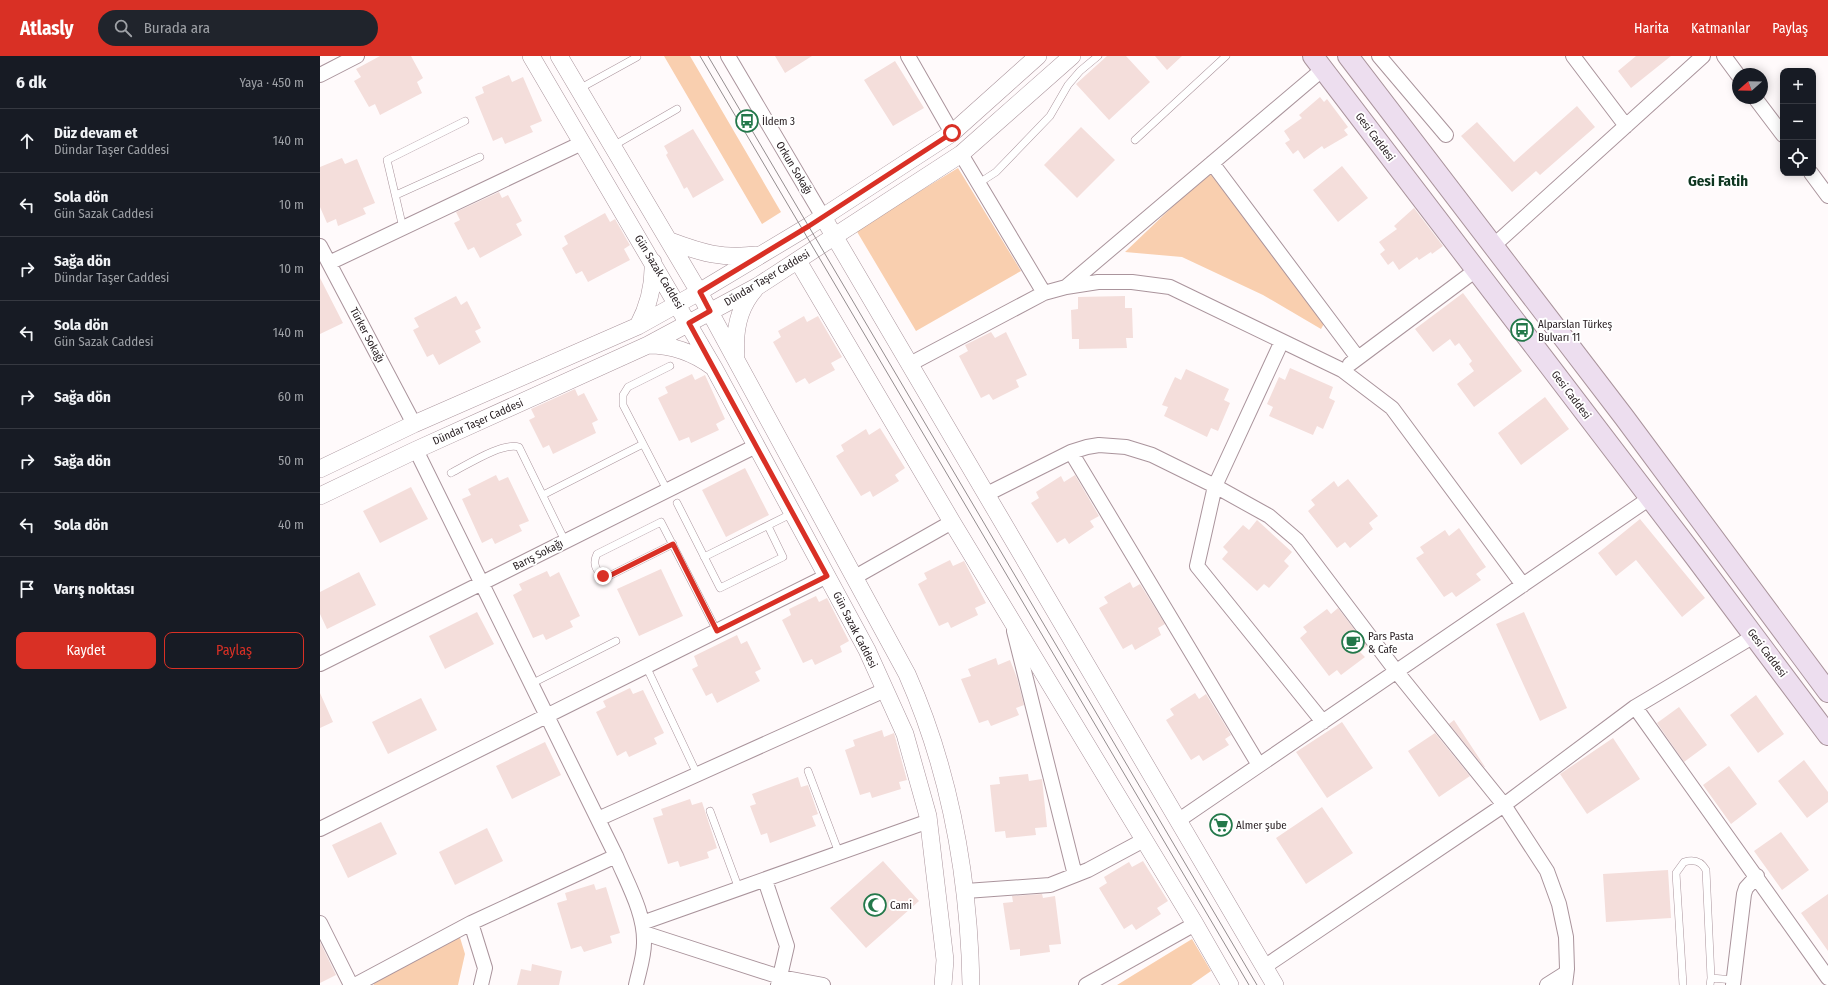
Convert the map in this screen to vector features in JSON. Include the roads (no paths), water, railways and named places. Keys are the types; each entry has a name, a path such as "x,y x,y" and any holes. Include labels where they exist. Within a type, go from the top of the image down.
{"main road":[{"path":"1348,56 1492,247 1624,418 1828,692"},
{"name":"Gesi Caddesi","path":"1318,63 1650,498 1828,735"}],"street":[{"path":"320,75 357,56"},
{"name":"Gün Sazak Caddesi","path":"531,56 653,261 714,368 866,650 905,734 929,822 944,960 943,985"},
{"path":"559,56 700,292 907,674 931,734 942,768 966,891 971,985"},
{"name":"Orkun Sokağı","path":"728,56 823,217"},
{"path":"908,56 952,133"},
{"name":"Dündar Taşer Caddesi","path":"320,470 414,424 638,326 700,292 823,217 952,133 1038,56"},
{"name":"Dündar Taşer Caddesi","path":"320,496 416,450 648,345 758,286 836,237 961,154 1072,56"},
{"path":"1379,56 1446,135"},
{"path":"1573,56 1626,126"},
{"path":"1492,247 1703,56"},
{"path":"1724,56 1733,68"},
{"path":"1066,287 1212,164 1318,63"},
{"path":"1760,104 1780,131"},
{"path":"329,263 582,143"},
{"path":"961,154 1044,293"},
{"path":"1212,164 1358,358"},
{"path":"1814,176 1825,186"},
{"path":"823,217 1275,985"},
{"path":"670,241 707,254 736,258 762,254"},
{"name":"Türker Sokağı","path":"320,246 414,424"},
{"path":"798,260 952,522 1195,924 1230,985"},
{"path":"638,326 650,296 653,284 653,261"},
{"path":"1342,370 1476,270"},
{"path":"910,364 1044,293 1087,283 1132,282 1170,287 1342,370 1392,408 1523,585"},
{"path":"736,358 735,338 739,319 746,301 758,286"},
{"path":"1282,341 1215,486 1197,566 1322,722"},
{"path":"648,345 670,347 682,350 704,360 714,368"},
{"path":"987,494 1071,452 1099,445 1126,447 1152,455 1215,486 1269,516 1297,540 1396,671 1504,805 1548,871 1554,887 1566,937 1565,979 1547,985"},
{"name":"Barış Sokağı","path":"320,664 756,446"},
{"path":"416,450 616,856 643,928 643,954 636,985"},
{"path":"1071,452 1259,765"},
{"path":"1179,820 1650,498"},
{"path":"855,577 952,522"},
{"path":"320,829 827,576"},
{"path":"1012,622 1075,875"},
{"path":"1264,967 1504,805 1635,707 1754,636"},
{"path":"598,819 885,690"},
{"path":"1635,707 1757,876 1828,978"},
{"path":"643,928 739,889 929,822"},
{"path":"966,891 1050,885 1088,870 1144,840"},
{"path":"355,985 471,923 616,856"},
{"path":"1733,983 1744,894 1746,888 1757,876"},
{"path":"764,880 787,946 779,981"},
{"path":"320,923 351,985"},
{"path":"471,923 485,968 481,985"},
{"path":"1086,985 1195,924"},
{"path":"643,928 779,981 823,985"}],"lane":[{"path":"979,183 996,172 1050,116 1068,85 1080,71 1098,56"},
{"path":"1135,140 1226,56"},
{"path":"579,90 636,57"},
{"path":"613,146 677,109"},
{"path":"403,228 387,160 465,121"},
{"path":"396,195 480,157"},
{"path":"667,490 623,405 624,395 628,387 670,366"},
{"path":"543,495 644,444"},
{"path":"451,473 502,448 512,446 519,447 565,541"},
{"path":"676,504 720,588 783,556 768,526"},
{"path":"704,557 793,513"},
{"path":"673,544 607,577 599,573 595,564 597,554 661,522 673,544 717,631"},
{"path":"531,684 616,641"},
{"path":"646,666 698,774"},
{"path":"808,771 839,853"},
{"path":"710,811 739,889"},
{"path":"1684,985 1676,873 1680,865 1689,861 1699,862 1706,870 1710,982 1733,983"}],"tram line":[{"path":"700,56 1249,985"},
{"path":"708,56 1257,985"}],"place":[{"name":"İldem 3","path":"747,121"},
{"name":"Alparslan Türkeş Bulvarı 11","path":"1522,330"},
{"name":"Pars Pasta & Cafe","path":"1353,642"},
{"name":"Almer şube","path":"1221,825"},
{"name":"Cami","path":"875,905"}],"district":[{"name":"Gesi Fatih","path":"1718,181"}]}
